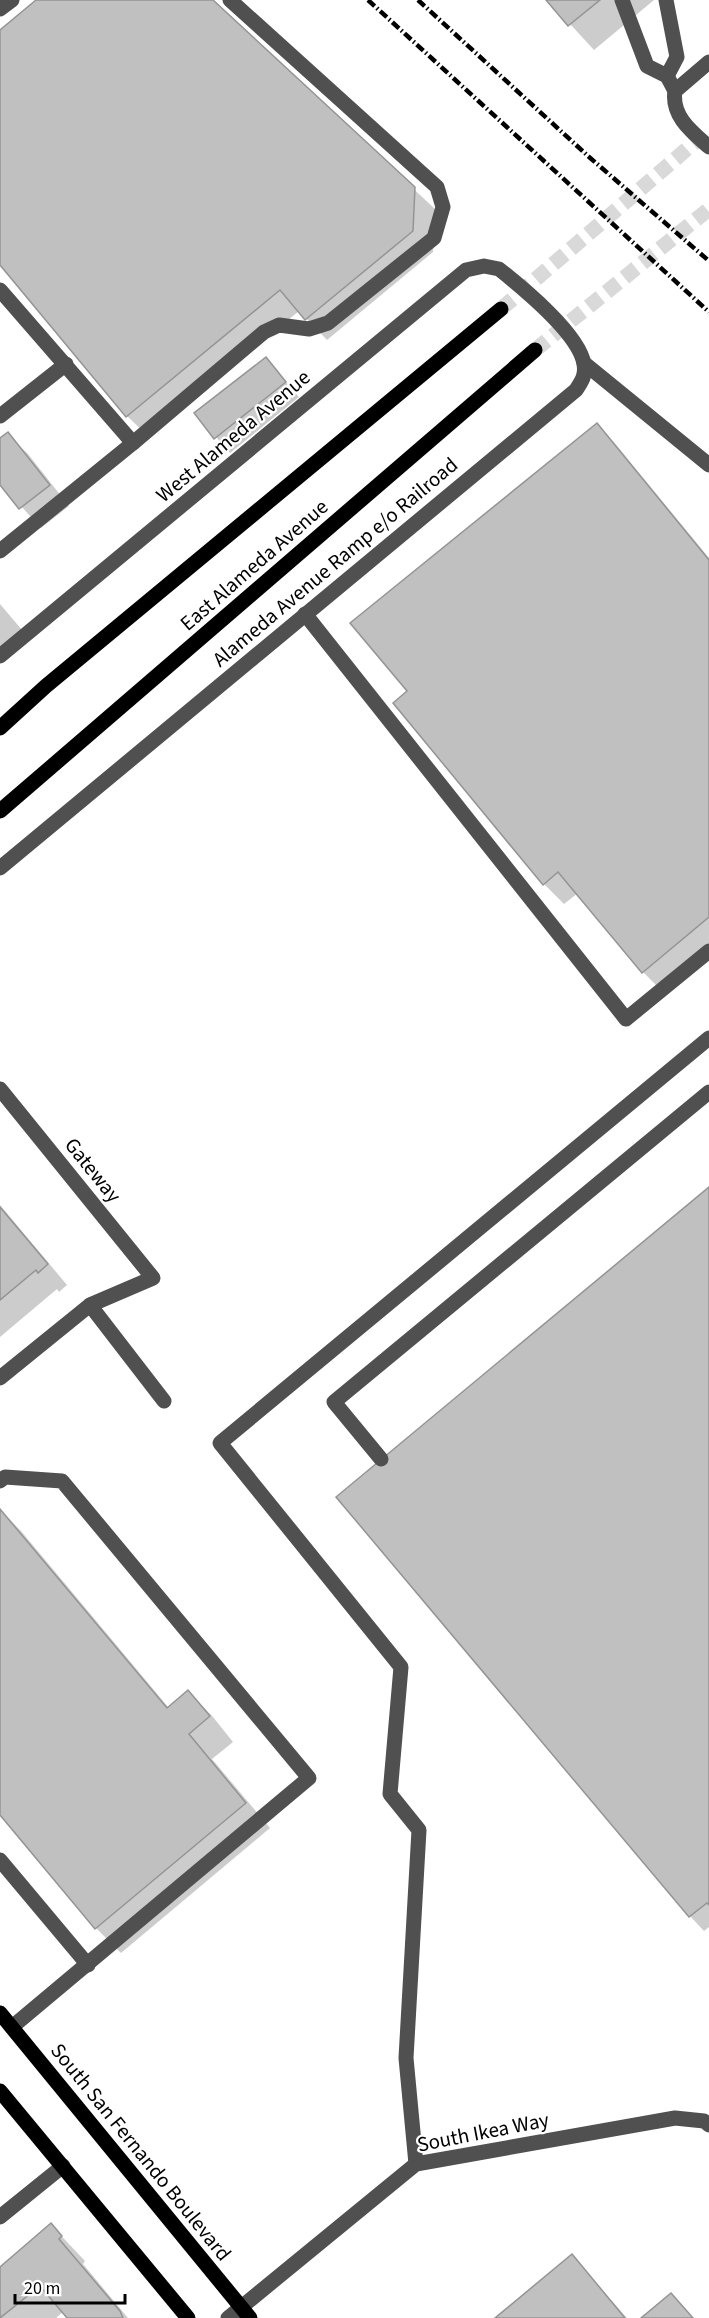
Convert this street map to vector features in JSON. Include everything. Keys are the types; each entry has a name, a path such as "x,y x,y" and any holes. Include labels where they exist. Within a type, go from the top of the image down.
{"main road":[{"name":"East Alameda Avenue","path":"0,728 46,686 501,309"},
{"name":"East Alameda Avenue","path":"0,811 535,350"},
{"name":"South San Fernando Boulevard","path":"0,2013 245,2313"},
{"path":"0,2091 188,2318"}],"street":[{"path":"0,9 12,0"},
{"path":"0,551 264,332 279,325 309,329 328,323 434,238 443,207 437,187 230,0"},
{"path":"622,0 647,66 667,76 675,91 676,108 685,125 709,147"},
{"path":"666,0 677,57 667,76"},
{"path":"675,91 709,62"},
{"name":"West Alameda Avenue","path":"0,656 466,270 484,266 499,269 575,341 584,363"},
{"path":"0,290 133,443"},
{"path":"584,363 709,465"},
{"name":"Alameda Avenue Ramp e/o Railroad","path":"0,867 576,390 585,377 584,363"},
{"path":"0,415 66,364"},
{"path":"305,614 626,1019 709,951"},
{"path":"416,2164 406,2058 419,1830 390,1794 401,1667 220,1443 709,1038"},
{"name":"Gateway","path":"0,1089 153,1278 90,1305"},
{"path":"381,1459 334,1402 709,1092"},
{"path":"0,1378 90,1305 164,1401"},
{"path":"0,1481 5,1478 62,1481 309,1779 12,2027"},
{"path":"0,1860 88,1965"},
{"name":"South Ikea Way","path":"228,2318 245,2313 416,2164 675,2118 704,2121 709,2125"},
{"path":"0,2217 63,2166"}],"building":[{"path":"36,0 213,0 415,187 413,231 305,320 280,290 126,417 0,265 0,30"},
{"path":"546,0 600,0 568,26"},
{"path":"266,357 286,382 214,439 194,413"},
{"path":"597,423 709,560 709,917 642,973 558,872 543,885 393,703 407,691 350,623"},
{"path":"8,432 50,485 19,509 0,485 0,438"},
{"path":"709,1187 709,1905 707,1903 689,1917 336,1497"},
{"path":"0,1207 48,1264 38,1273 36,1270 0,1300"},
{"path":"0,1509 167,1708 188,1690 210,1716 189,1734 246,1803 95,1929 0,1815"},
{"path":"51,2223 62,2236 59,2239 120,2311 123,2318 67,2318 40,2286 0,2318 0,2267"},
{"path":"572,2254 625,2318 495,2318"},
{"path":"671,2293 693,2318 641,2318"}],"tunnel":[{"path":"501,309 709,130"},
{"path":"535,350 709,209"}],"railway":[{"path":"368,0 709,312"},
{"path":"418,0 588,156 709,261"}]}
